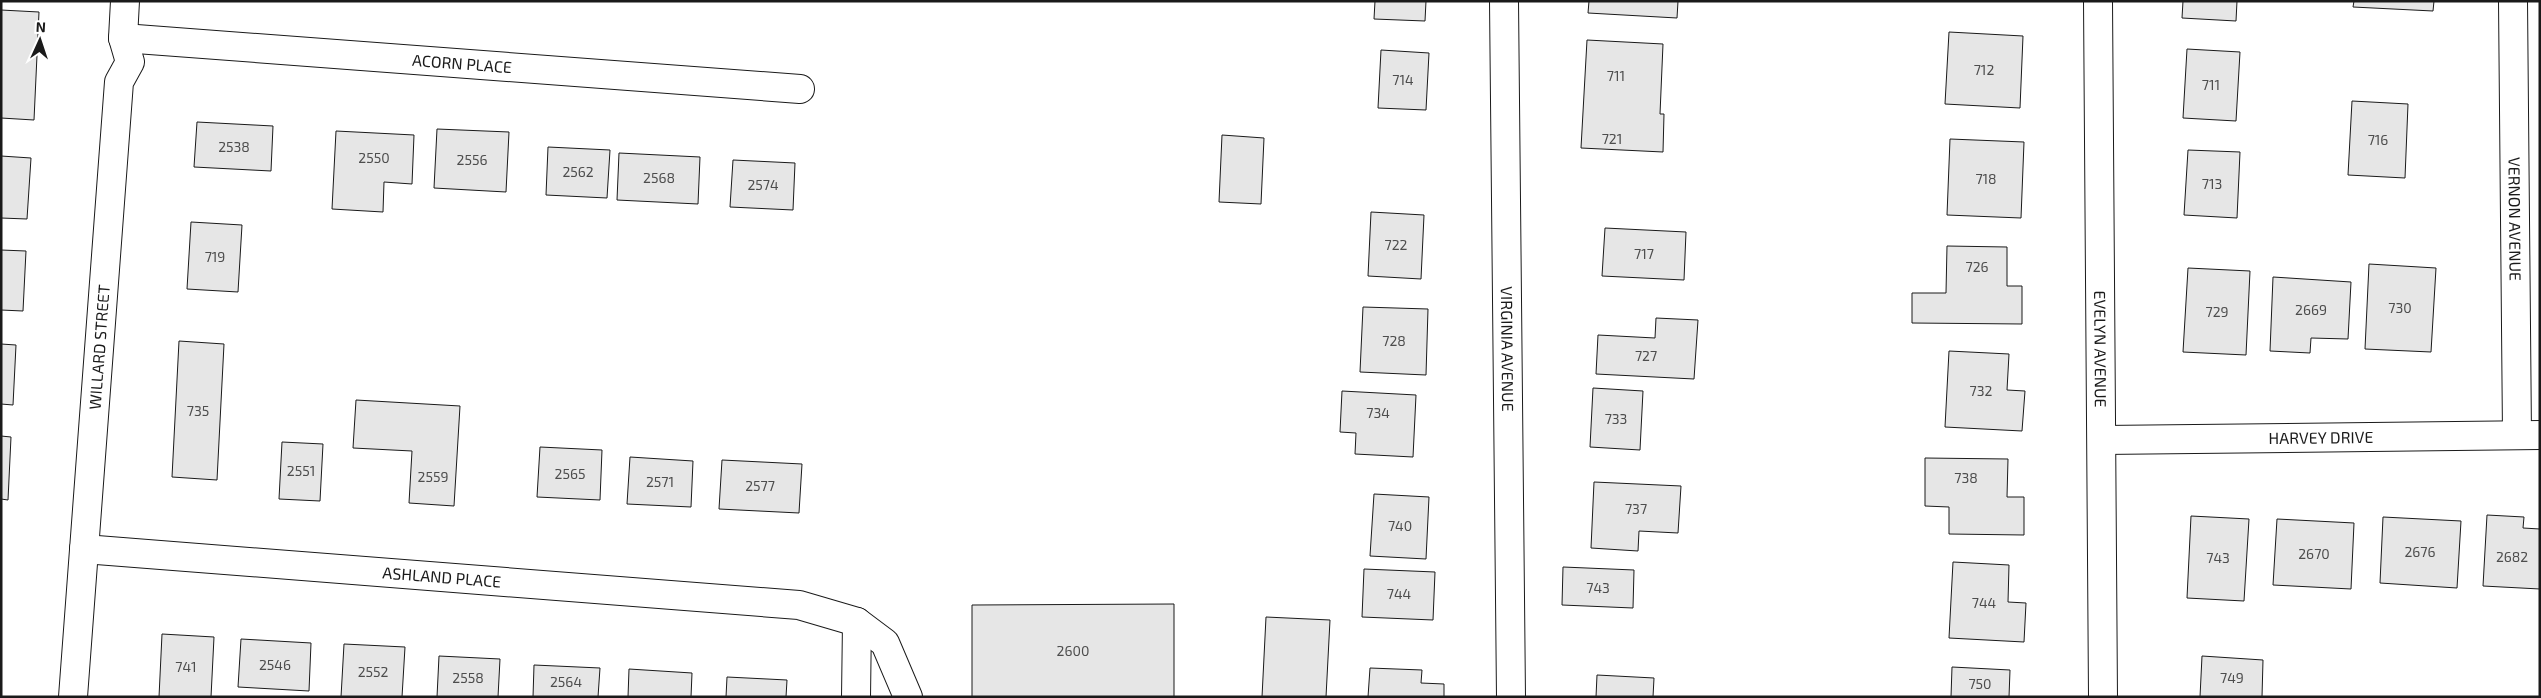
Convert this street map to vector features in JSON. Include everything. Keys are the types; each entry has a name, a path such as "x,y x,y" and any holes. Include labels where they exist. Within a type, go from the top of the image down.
{"street":[{"name":"WILLARD STREET","path":"74,697 119,82 130,62 123,38 125,1"},
{"name":"VIRGINIA AVENUE","path":"1504,1 1511,697"},
{"name":"EVELYN AVENUE","path":"2098,1 2103,697"},
{"name":"VERNON AVENUE","path":"2513,1 2528,435"},
{"name":"ACORN PLACE","path":"123,38 800,89"},
{"name":"HARVEY DRIVE","path":"2102,440 2528,435"},
{"name":"ASHLAND PLACE","path":"84,549 799,605 857,622"},
{"path":"856,697 857,622"},
{"path":"857,622 885,643 908,697"}],"building":[{"path":"1375,1 1426,1 1425,21 1374,19"},
{"path":"1589,1 1678,1 1677,18 1588,13"},
{"path":"2183,1 2237,1 2236,21 2182,18"},
{"path":"2354,1 2434,1 2433,11 2353,7"},
{"path":"1,10 39,12 34,120 1,118"},
{"path":"1949,32 2023,36 2020,108 1945,104"},
{"path":"1587,40 1663,44 1660,114 1664,114 1663,152 1581,148"},
{"path":"2187,49 2240,52 2236,121 2183,118"},
{"path":"1381,50 1429,53 1426,110 1378,108"},
{"path":"2352,101 2408,104 2405,178 2348,175"},
{"path":"197,122 273,126 271,171 194,167"},
{"path":"437,129 509,132 506,192 434,188"},
{"path":"336,131 414,135 412,184 384,182 383,212 332,209"},
{"path":"1222,135 1264,138 1261,204 1219,202"},
{"path":"1950,139 2024,142 2021,218 1947,215"},
{"path":"548,147 610,150 607,198 546,195"},
{"path":"2188,150 2240,152 2237,218 2184,215"},
{"path":"619,153 700,157 698,204 617,200"},
{"path":"1,156 31,158 27,219 1,218"},
{"path":"733,160 795,163 793,210 730,207"},
{"path":"1371,212 1424,215 1421,279 1368,276"},
{"path":"191,222 242,225 238,292 187,289"},
{"path":"1605,228 1686,232 1684,280 1602,276"},
{"path":"1947,246 2007,247 2007,286 2022,286 2022,324 1912,323 1912,293 1946,293"},
{"path":"1,250 26,251 23,311 1,310"},
{"path":"2369,264 2436,268 2431,352 2365,349"},
{"path":"2188,268 2250,271 2246,355 2183,352"},
{"path":"2273,277 2351,282 2348,339 2311,338 2310,353 2270,351"},
{"path":"1363,307 1428,309 1426,375 1360,372"},
{"path":"1656,318 1698,320 1694,379 1596,374 1598,335 1655,338"},
{"path":"179,341 224,344 217,480 172,477"},
{"path":"1,344 16,345 13,405 1,404"},
{"path":"1949,351 2009,354 2007,390 2025,391 2022,431 1945,427"},
{"path":"1593,388 1643,391 1640,450 1590,447"},
{"path":"1342,391 1416,395 1413,457 1355,454 1356,433 1340,432"},
{"path":"356,400 460,406 454,506 409,503 412,451 353,448"},
{"path":"1,436 11,437 8,500 1,499"},
{"path":"282,442 323,444 320,501 279,499"},
{"path":"540,447 602,450 600,500 537,497"},
{"path":"630,457 693,461 691,507 627,504"},
{"path":"1925,458 2008,459 2007,497 2024,497 2024,535 1949,534 1949,507 1925,506"},
{"path":"722,460 802,464 799,513 719,509"},
{"path":"1594,482 1681,486 1678,533 1639,531 1638,551 1591,548"},
{"path":"1374,494 1429,497 1426,559 1370,556"},
{"path":"2487,515 2524,517 2523,528 2540,529 2540,589 2483,586"},
{"path":"2191,516 2249,519 2244,601 2187,598"},
{"path":"2383,517 2461,521 2457,588 2380,583"},
{"path":"2277,519 2354,523 2351,589 2273,585"},
{"path":"1953,562 2009,565 2008,602 2026,603 2024,642 1949,638"},
{"path":"1563,567 1634,570 1633,608 1562,605"},
{"path":"1364,569 1435,572 1433,620 1362,617"},
{"path":"1174,604 1174,697 972,697 972,605"},
{"path":"1266,617 1330,620 1326,697 1262,697"},
{"path":"162,634 214,637 211,697 159,697"},
{"path":"241,639 311,643 309,691 238,687"},
{"path":"344,644 405,647 402,697 341,697"},
{"path":"439,656 500,659 498,697 437,697"},
{"path":"2202,656 2263,660 2262,697 2200,697"},
{"path":"534,665 600,668 598,697 533,697"},
{"path":"1952,667 2010,670 2009,697 1951,697"},
{"path":"1370,668 1422,670 1421,683 1444,684 1444,697 1368,697"},
{"path":"629,669 692,673 691,697 628,697"},
{"path":"1597,675 1654,678 1653,697 1596,697"},
{"path":"727,677 787,680 786,697 726,697"}]}
